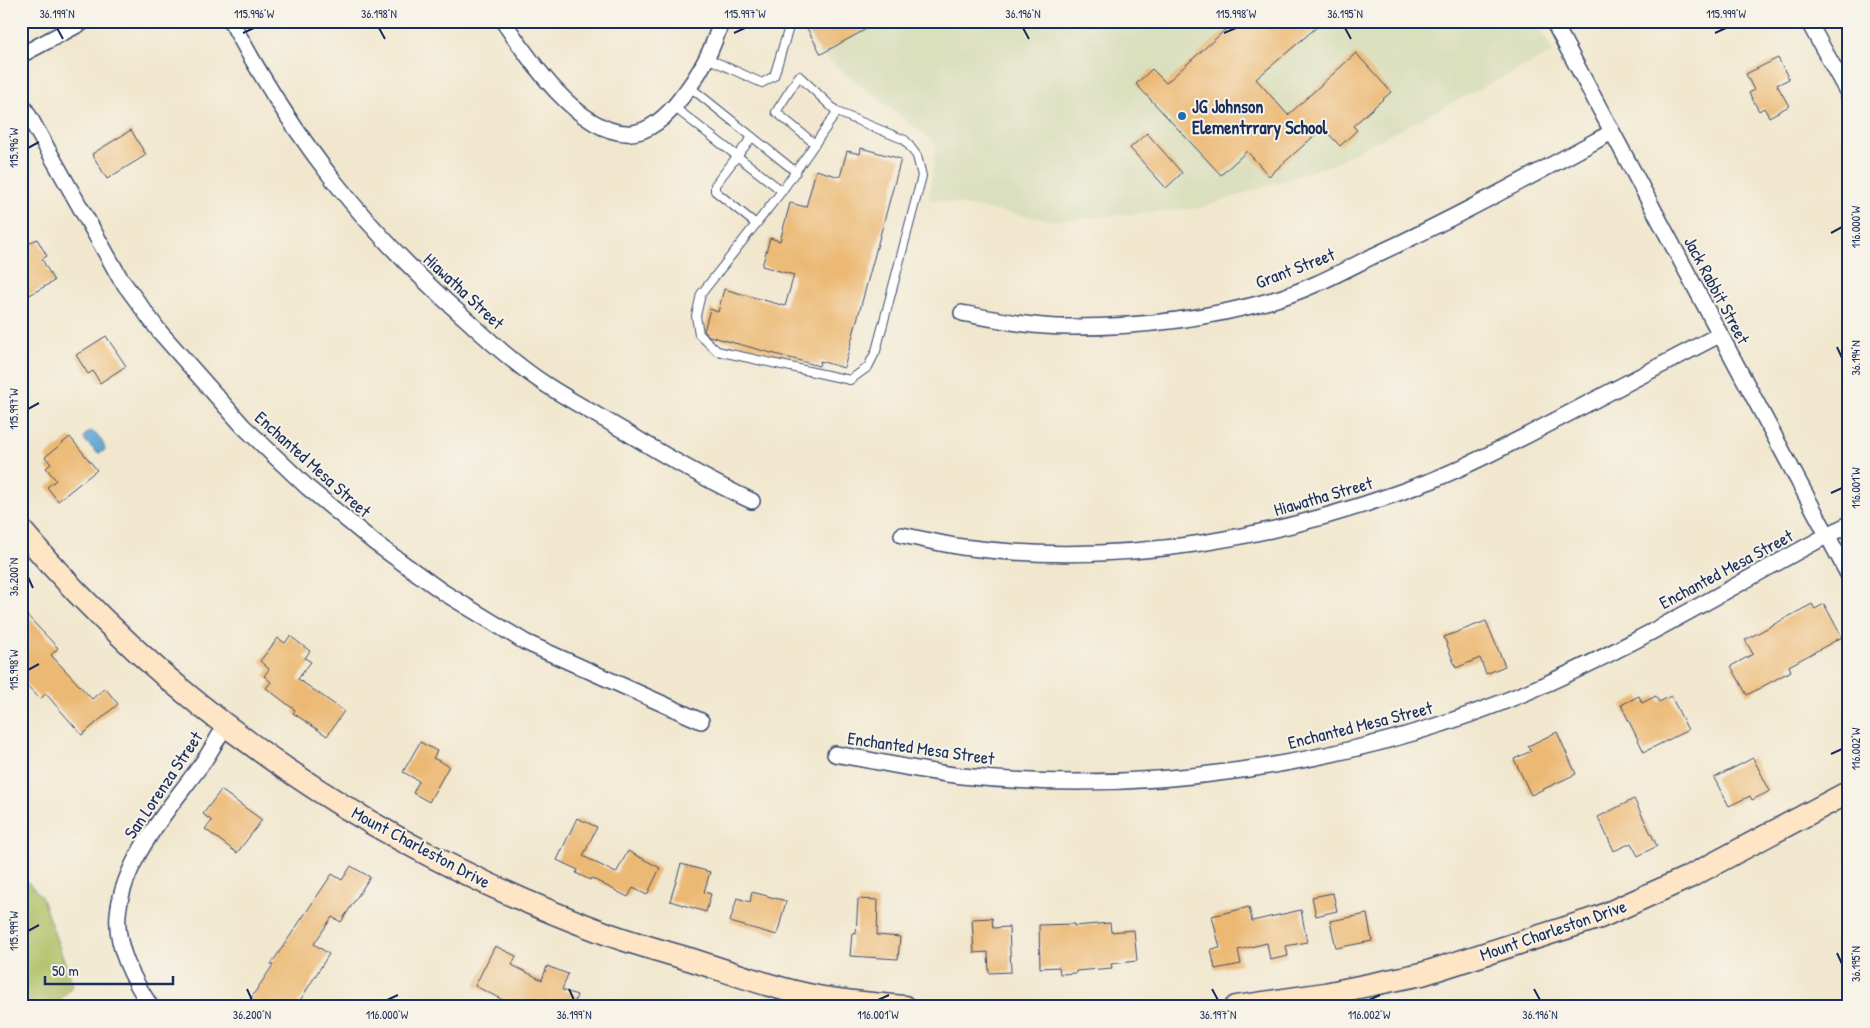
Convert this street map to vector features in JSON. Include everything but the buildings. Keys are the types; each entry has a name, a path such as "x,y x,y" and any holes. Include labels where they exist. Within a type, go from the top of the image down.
{"street":[{"path":"21,55 85,21"},
{"name":"Hiawatha Street","path":"231,21 261,76 296,133 322,168 361,216 431,289 507,356 544,384 663,455 721,487 752,501"},
{"path":"503,21 535,68 572,106 601,126 627,134 642,130 668,115 690,87 713,48 721,21"},
{"name":"Jack Rabbit Street","path":"1553,21 1849,576"},
{"path":"1808,21 1849,95"},
{"name":"Enchanted Mesa Street","path":"21,102 120,278 159,331 243,426 307,487 397,560 443,592 525,642 701,721"},
{"name":"Grant Street","path":"962,313 995,320 1073,327 1100,326 1186,317 1274,300 1302,290 1432,229 1612,132"},
{"name":"Hiawatha Street","path":"902,535 961,547 1018,552 1118,552 1208,544 1275,530 1374,502 1435,479 1517,441 1719,335"},
{"name":"Enchanted Mesa Street","path":"835,754 962,776 1075,782 1194,776 1253,768 1354,748 1437,726 1526,692 1624,646 1849,524"},
{"name":"Mount Charleston Drive","path":"21,530 53,568 140,654 225,726 310,785 390,835 531,904 607,934 816,996 905,1007"},
{"name":"San Lorenza Street","path":"151,1007 138,987 122,947 118,914 124,887 145,842 172,801 202,764 225,726"},
{"name":"Mount Charleston Drive","path":"1236,1007 1270,1005 1422,974 1600,917 1689,877 1849,792"}],"lane":[{"path":"707,58 762,82 774,76 790,24"},
{"path":"816,144 776,112 799,76 837,112 904,140 917,156 922,176 876,351 868,367 850,380 717,351 699,334 696,316 701,294 782,192 816,144 837,112"},
{"path":"690,87 796,172"},
{"path":"674,107 782,192"},
{"path":"752,137 715,185 715,191 756,224"}],"shaded area":[{"name":"JG Johnson Elementrrary School","path":"802,21 1536,21 1553,52 1328,166 1200,208 1054,221 929,199 936,144 819,53"}],"green space":[{"path":"21,875 41,896 73,985 57,1004 57,1007 21,1007"}],"water":[{"path":"90,431 104,444 105,450 100,453 96,452 84,440 85,435"}],"place":[{"name":"JG Johnson Elementrrary School","path":"1182,116"}]}
